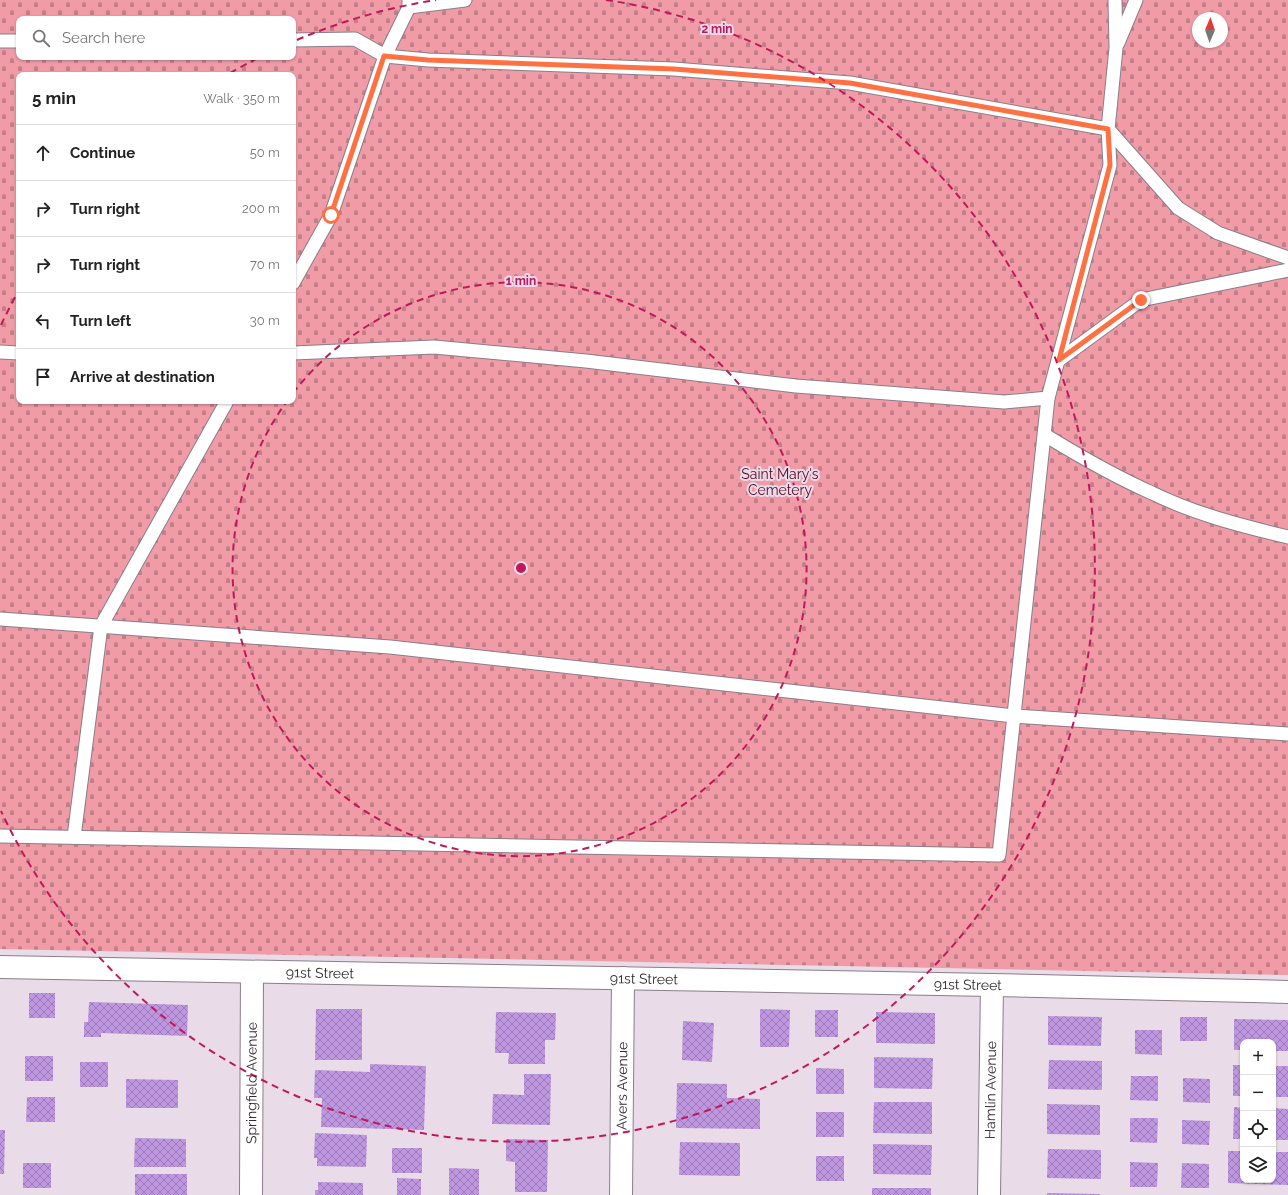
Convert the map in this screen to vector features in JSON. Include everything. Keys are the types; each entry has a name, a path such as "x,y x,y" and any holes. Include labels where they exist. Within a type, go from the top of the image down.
{"street":[{"name":"91st Street","path":"0,967 992,985 1288,992"},
{"name":"Springfield Avenue","path":"251,1195 252,972"},
{"name":"Avers Avenue","path":"621,1195 623,978"},
{"name":"Hamlin Avenue","path":"989,1195 992,985"}],"lane":[{"path":"296,278 331,215 384,56 409,4 465,0"},
{"path":"0,836 999,855 1048,398 1110,165 1108,129 1116,48 1115,0"},
{"path":"1116,48 1136,0"},
{"path":"296,40 355,39 384,56 428,60 674,69 850,83 1108,129 1178,208 1218,233 1288,258"},
{"path":"0,41 16,41"},
{"path":"1059,360 1141,300 1288,270"},
{"path":"296,353 434,347 586,361 796,386 1004,402 1048,398"},
{"path":"0,352 16,353"},
{"path":"74,837 101,626 225,404"},
{"path":"1045,434 1090,462 1153,494 1232,523 1288,537"},
{"path":"0,619 390,647 1014,716 1288,734"}],"green space":[{"name":"Saint Mary's Cemetery","path":"0,0 1288,0 1288,975 0,949"}],"building":[{"path":"29,993 55,993 55,1018 29,1018"},
{"path":"89,1002 188,1005 187,1036 101,1033 101,1037 84,1037 84,1022 88,1022"},
{"path":"316,1009 362,1009 362,1060 315,1060"},
{"path":"760,1009 790,1010 789,1047 760,1047"},
{"path":"815,1010 838,1010 838,1037 815,1037"},
{"path":"496,1012 556,1013 555,1040 545,1040 545,1064 508,1064 509,1053 495,1053"},
{"path":"876,1012 935,1013 935,1044 876,1043"},
{"path":"1048,1016 1102,1017 1101,1046 1048,1045"},
{"path":"1180,1017 1207,1017 1207,1041 1180,1041"},
{"path":"1234,1019 1288,1020 1288,1051 1276,1051 1276,1039 1240,1039 1240,1050 1234,1050"},
{"path":"683,1021 714,1023 712,1062 682,1060"},
{"path":"1135,1030 1162,1030 1162,1055 1135,1054"},
{"path":"25,1056 53,1056 53,1081 25,1081"},
{"path":"874,1057 933,1058 932,1089 874,1088"},
{"path":"1049,1060 1102,1061 1102,1090 1048,1089"},
{"path":"80,1062 108,1062 108,1087 80,1087"},
{"path":"370,1064 426,1066 424,1130 321,1127 322,1098 314,1098 315,1070 370,1072"},
{"path":"1233,1065 1240,1065 1240,1096 1233,1096"},
{"path":"1276,1066 1288,1066 1288,1097 1276,1097"},
{"path":"816,1068 844,1069 844,1094 816,1094"},
{"path":"524,1074 551,1074 550,1125 492,1124 493,1094 524,1095"},
{"path":"1131,1076 1158,1076 1158,1101 1130,1100"},
{"path":"1183,1078 1210,1079 1210,1103 1183,1102"},
{"path":"126,1079 178,1080 178,1108 126,1108"},
{"path":"677,1083 727,1084 727,1098 760,1099 760,1129 676,1128"},
{"path":"27,1097 55,1097 55,1122 26,1122"},
{"path":"874,1102 932,1102 932,1134 873,1133"},
{"path":"1047,1104 1100,1105 1100,1135 1047,1134"},
{"path":"1234,1107 1240,1108 1240,1139 1233,1139"},
{"path":"1276,1108 1288,1109 1288,1140 1276,1140"},
{"path":"816,1112 844,1112 844,1137 816,1137"},
{"path":"1130,1118 1158,1118 1157,1143 1130,1142"},
{"path":"1182,1120 1210,1121 1209,1145 1182,1144"},
{"path":"0,1130 5,1130 4,1174 0,1174"},
{"path":"315,1133 367,1135 366,1167 317,1166 317,1158 314,1158"},
{"path":"135,1138 186,1139 186,1167 134,1167"},
{"path":"506,1139 548,1140 547,1192 515,1192 515,1162 506,1161"},
{"path":"680,1142 740,1143 740,1176 679,1175"},
{"path":"873,1144 932,1145 931,1175 873,1174"},
{"path":"392,1148 422,1148 422,1173 392,1173"},
{"path":"1048,1149 1101,1150 1101,1179 1047,1178"},
{"path":"1228,1151 1240,1151 1240,1183 1276,1183 1276,1152 1288,1152 1288,1185 1228,1183"},
{"path":"816,1156 844,1156 844,1181 816,1181"},
{"path":"1130,1162 1158,1163 1157,1187 1130,1187"},
{"path":"23,1163 51,1163 51,1188 23,1188"},
{"path":"1182,1163 1209,1164 1209,1188 1181,1188"},
{"path":"449,1168 479,1169 479,1195 449,1195"},
{"path":"135,1174 187,1174 187,1195 135,1195"},
{"path":"397,1178 421,1179 421,1195 397,1195"},
{"path":"318,1182 363,1183 363,1195 315,1195 315,1190 318,1190"},
{"path":"872,1188 931,1188 931,1195 872,1195"},
{"path":"1047,1193 1100,1194 1100,1195 1047,1195"}],"route":[{"path":"331,215 384,56 428,60 674,69 850,83 1108,129 1110,165 1059,360 1141,300"}]}
